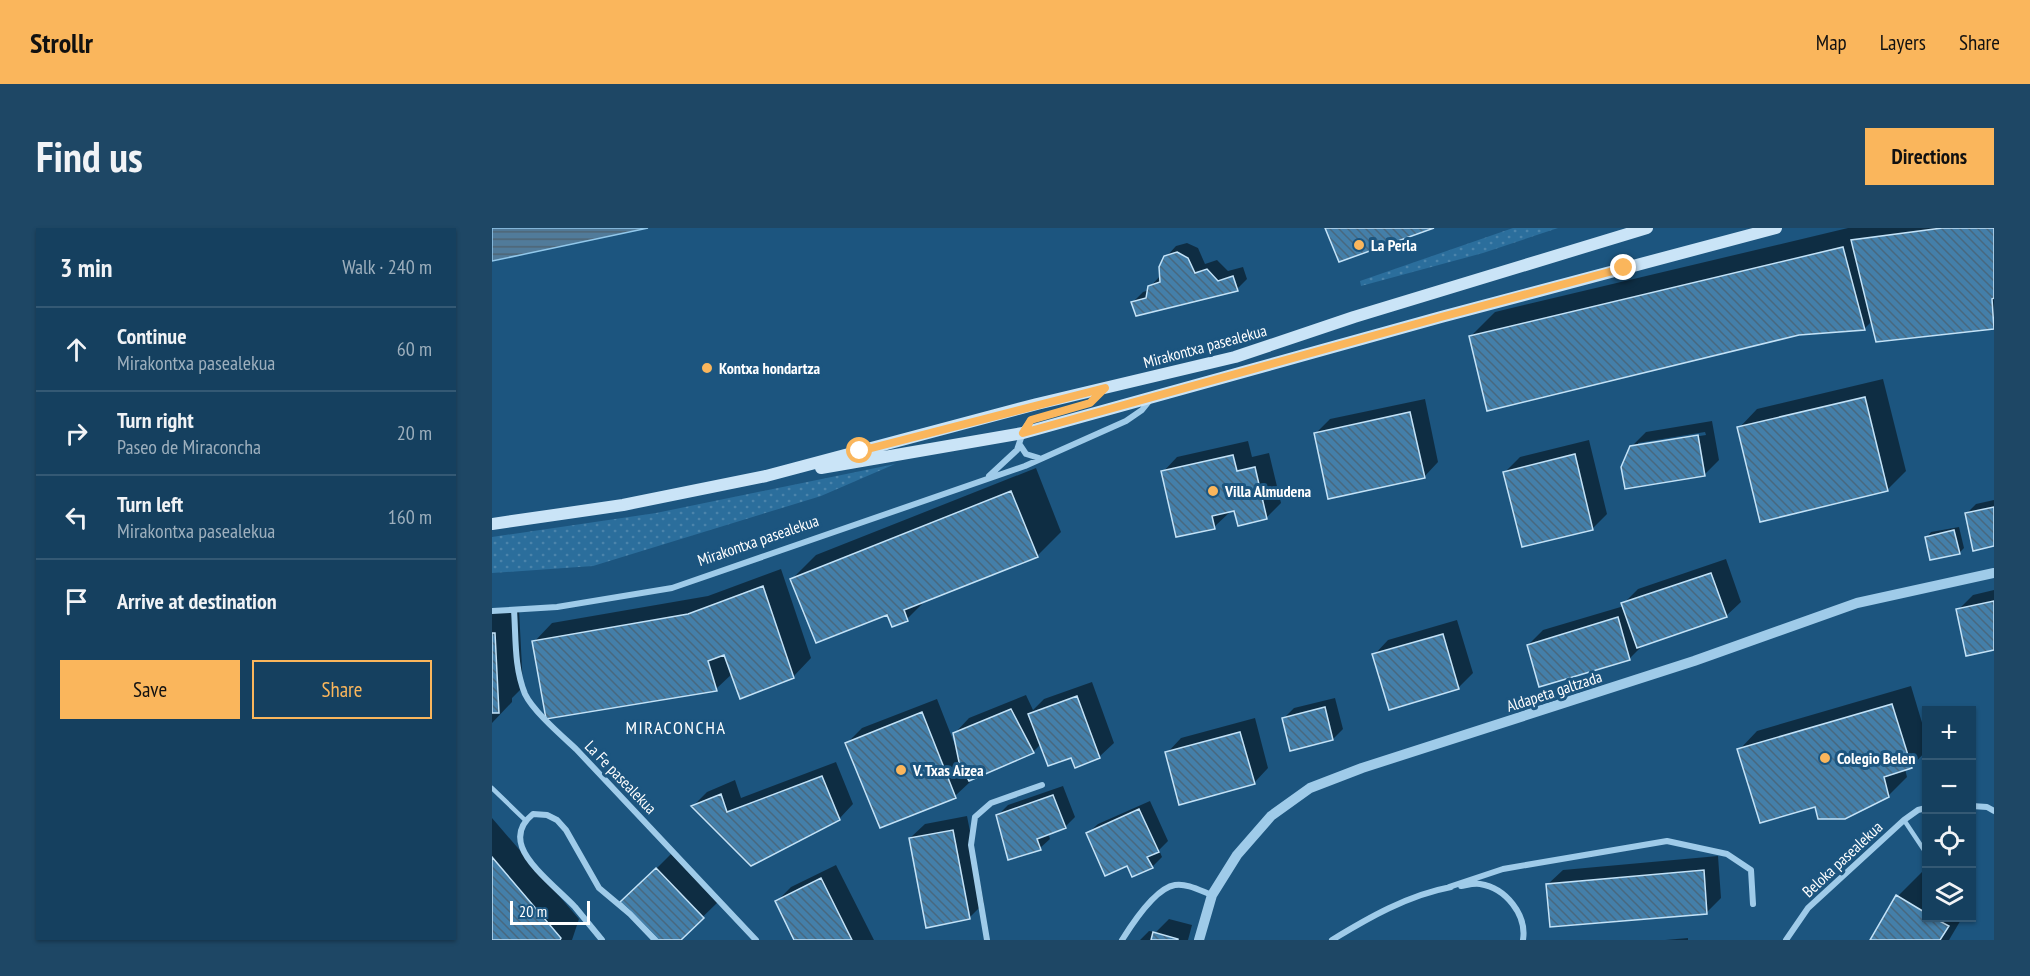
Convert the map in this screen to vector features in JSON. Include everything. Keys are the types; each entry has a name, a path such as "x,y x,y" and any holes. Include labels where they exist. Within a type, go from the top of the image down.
{"main road":[{"name":"Mirakontxa pasealekua","path":"492,524 623,506 766,476 1037,404 1235,357 1354,317 1647,228"},
{"name":"Mirakontxa pasealekua","path":"766,476 1022,439 1152,397 1776,228"}],"street":[{"path":"986,479 1012,456 1031,420 1090,403 1105,388"},
{"name":"Mirakontxa pasealekua","path":"492,611 557,607 672,588 1025,466 1126,421 1142,410 1152,397"},
{"path":"1022,439 1026,454 1042,458"},
{"name":"Aldapeta galtzada","path":"1199,940 1212,895 1237,855 1271,816 1310,788 1362,768 1694,661 1857,603 1994,573"},
{"name":"La Fe pasealekua","path":"514,610 517,669 526,696 554,729 576,749 756,940"},
{"path":"987,940 971,844 975,817 991,803 1042,785"},
{"path":"1976,806 1987,807 1994,811"},
{"name":"Beloka pasealekua","path":"1786,940 1809,908 1904,820 1922,809"},
{"path":"602,940 534,865 521,846 521,826 533,814 547,815 557,820 566,830 599,888 630,914 655,940"},
{"path":"1332,940 1360,923 1417,896 1503,869 1667,842 1727,854 1751,870 1753,904"},
{"path":"1449,887 1480,884 1500,891 1516,908 1525,931 1523,940"},
{"path":"1122,940 1155,896 1174,885 1192,887 1212,895"}],"lane":[{"path":"492,788 525,820"},
{"path":"1904,820 1922,847"}],"shaded area":[{"path":"492,228 648,228 492,261"},
{"path":"1513,228 1558,228 1483,253 1361,286 1360,281"},
{"path":"895,464 821,496 593,566 492,573 492,537 656,513"}],"building":[{"name":"La Perla","path":"1325,228 1434,228 1339,262"},
{"path":"1942,228 1994,228 1994,298 1992,299 1994,329 1876,342 1851,240"},
{"path":"1843,247 1865,330 1799,335 1487,411 1469,336"},
{"path":"1177,252 1188,258 1195,273 1207,269 1218,281 1233,276 1238,291 1136,316 1131,302 1146,298 1148,286 1160,282 1159,267 1164,256"},
{"path":"1865,397 1888,491 1760,522 1737,427"},
{"path":"1410,412 1425,478 1328,499 1314,433"},
{"path":"1698,435 1705,476 1625,489 1621,467 1630,446"},
{"path":"1575,454 1593,530 1522,547 1503,472"},
{"name":"Villa Almudena","path":"1233,455 1237,471 1255,467 1267,519 1238,526 1234,511 1212,516 1215,529 1176,537 1161,471"},
{"path":"1011,491 1038,557 904,610 908,621 892,627 887,615 816,643 790,579"},
{"path":"1994,507 1994,546 1973,551 1965,513"},
{"path":"1954,530 1960,554 1930,560 1925,537"},
{"path":"1711,573 1727,617 1637,648 1621,603"},
{"path":"763,586 794,678 740,699 724,655 708,661 717,691 546,719 532,641 688,614"},
{"path":"1994,601 1994,650 1966,656 1956,609"},
{"path":"1618,617 1630,660 1539,687 1527,645"},
{"path":"492,633 495,633 499,713 492,713"},
{"path":"1443,634 1459,689 1389,710 1372,654"},
{"path":"1077,696 1100,758 1075,768 1071,758 1048,766 1028,714"},
{"name":"Colegio Belen","path":"1892,704 1912,768 1884,777 1889,797 1845,819 1818,819 1815,807 1760,823 1737,749"},
{"path":"1325,707 1333,740 1290,751 1282,718"},
{"path":"1011,709 1034,753 969,781 959,762 953,733"},
{"name":"V. Txas Aizea","path":"922,712 956,798 880,828 845,743"},
{"path":"1240,732 1255,784 1179,805 1165,752"},
{"path":"822,776 840,820 751,866 691,806 721,794 727,812"},
{"path":"1053,795 1066,828 1037,839 1041,850 1008,860 996,815"},
{"path":"1139,809 1159,852 1147,857 1153,868 1132,877 1127,866 1105,876 1086,833"},
{"path":"953,830 970,919 926,928 909,838"},
{"path":"492,857 561,938 560,940 492,940"},
{"path":"656,868 704,918 681,940 658,940 620,902"},
{"path":"1704,870 1707,914 1550,927 1546,884"},
{"path":"821,878 852,940 794,940 775,901"},
{"path":"1896,895 1922,911 1922,922 1942,922 1949,926 1940,940 1870,940"},
{"path":"1153,932 1178,939 1178,940 1151,940"}],"place":[{"name":"La Perla","path":"1359,245"},
{"name":"Kontxa hondartza","path":"707,368"},
{"name":"Villa Almudena","path":"1213,491"},
{"name":"Colegio Belen","path":"1825,758"},
{"name":"V. Txas Aizea","path":"901,770"}],"district":[{"name":"MIRACONCHA","path":"676,728"}],"route":[{"path":"860,451 1105,388 1090,403 1036,417 1027,423 1023,433 1624,268"}]}
